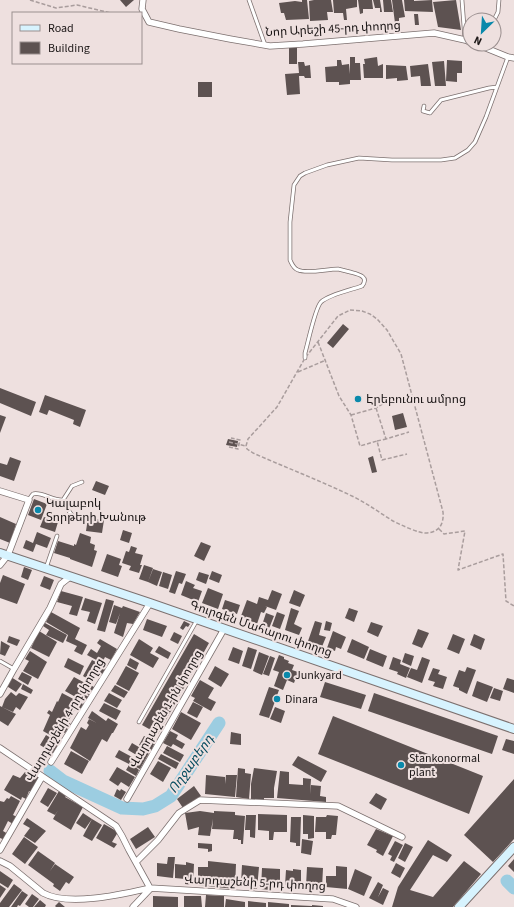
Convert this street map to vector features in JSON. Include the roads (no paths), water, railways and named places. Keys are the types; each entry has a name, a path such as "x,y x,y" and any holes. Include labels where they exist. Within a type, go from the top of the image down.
{"main road":[{"name":"Գուրգեն Մահարու փողոց","path":"4,554 514,729"},
{"path":"459,907 514,847"}],"street":[{"name":"Նոր Արեշի 45-րդ փողոց","path":"143,0 142,8 149,22 186,31 270,46 434,33 462,40"},
{"path":"496,52 511,58"},
{"path":"0,491 29,500 0,565"},
{"path":"0,694 50,608 61,584 71,576"},
{"name":"Վարդաշենի 4-րդ փողոց","path":"51,762 150,603"},
{"name":"Վարդաշեն 1-ին փողոց","path":"127,799 224,629"},
{"path":"0,748 116,826 150,888 133,907"},
{"name":"Վարդաշենի 4-րդ փողոց","path":"0,850 42,777"},
{"path":"136,862 158,840 179,813 200,800 338,806 402,837"},
{"name":"Վարդաշենի 5-րդ փողոց","path":"0,861 10,866 49,896 62,899 80,900 124,894 150,888 333,899 356,907"}],"lane":[{"path":"249,0 265,45"},
{"path":"462,0 464,12"},
{"path":"498,12 499,0"},
{"path":"305,358 316,312 320,303 328,298 362,286 365,281 364,277 361,275 339,269 308,271 298,270 292,266 290,260 290,222 294,185 297,180 305,173 359,158 441,160 456,158 468,150 475,142 497,87 511,58"},
{"path":"424,106 423,111 430,113 441,100 497,87"},
{"path":"63,500 72,486 82,482"},
{"path":"29,500 33,495 38,494 63,500"},
{"path":"63,500 74,518"},
{"path":"46,568 57,536"},
{"path":"139,722 197,620"},
{"path":"0,661 14,669"}],"waterway":[{"name":"Ողջաբերդ","path":"50,771 63,781 122,808 143,809 155,806 171,796 219,723"},
{"name":"Ողջաբերդ","path":"507,881 514,888"}],"place":[{"name":"Էրեբունու ամրոց","path":"358,399"},
{"name":"Կալաբոկ Տորթերի Խանութ","path":"38,510"},
{"name":"Junkyard","path":"287,675"},
{"name":"Dinara","path":"277,699"},
{"name":"Stankonormal plant","path":"401,765"}]}
